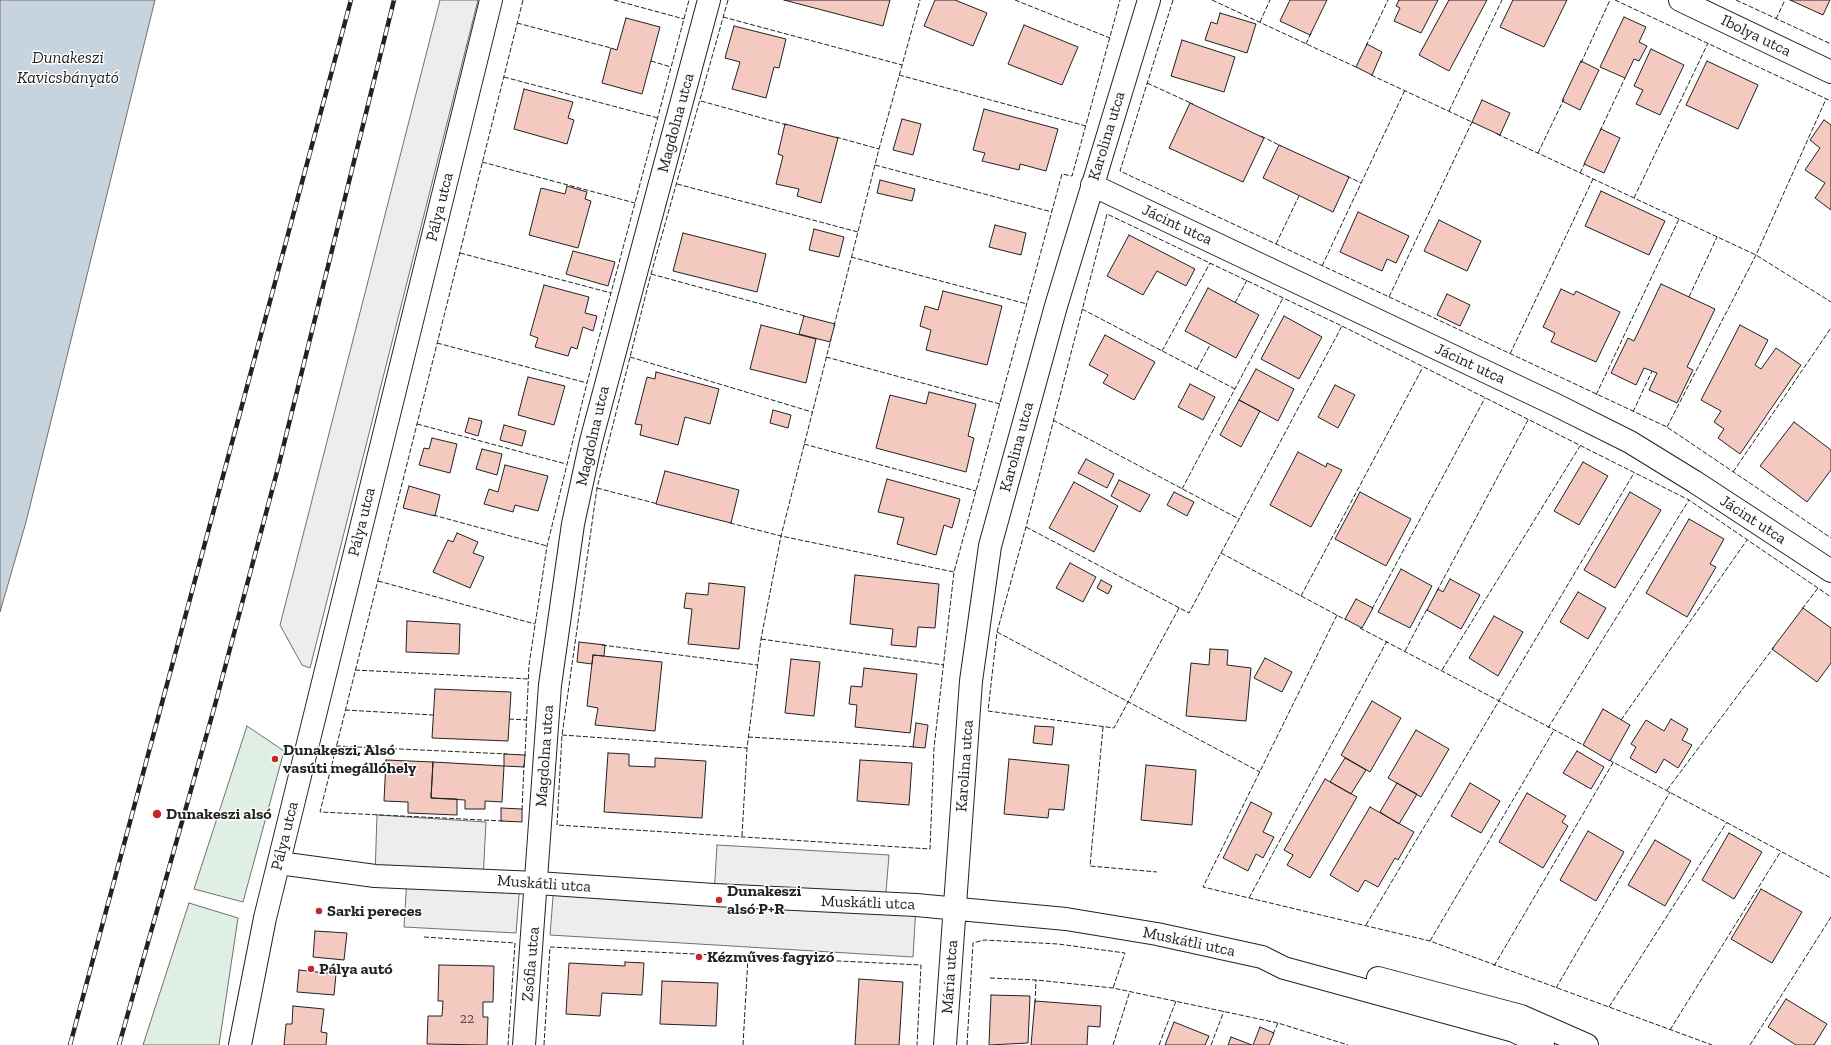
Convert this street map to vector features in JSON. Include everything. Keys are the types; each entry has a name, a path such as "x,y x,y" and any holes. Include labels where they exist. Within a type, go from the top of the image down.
{"street":[{"name":"Pálya utca","path":"240,1045 265,918 491,0"},
{"name":"Magdolna utca","path":"537,883 550,685 573,524 590,441 709,0"},
{"name":"Karolina utca","path":"956,908 971,681 990,546 1056,306 1149,0"},
{"name":"Ibolya utca","path":"1680,0 1831,72"},
{"name":"Jácint utca","path":"1092,185 1554,404 1630,442 1831,570"},
{"name":"Muskátli utca","path":"279,863 375,876 537,883 714,896 956,908 1073,921 1156,934 1262,957 1286,954 1515,1031 1587,1045"},
{"name":"Zsófia utca","path":"524,1045 537,883"},
{"name":"Mária utca","path":"945,1045 956,908"},
{"name":"Muskátli utca","path":"1515,1031 1543,1045"}],"green space":[{"path":"247,726 284,751 243,902 194,889"},
{"path":"189,903 238,918 219,1045 143,1045"}],"shaded area":[{"path":"440,0 478,0 310,668 302,665 280,625"},
{"path":"377,815 486,822 483,880 520,883 516,933 404,927 407,877 375,876"},
{"name":"Dunakeszi alsó P+R","path":"717,845 889,855 885,904 916,905 913,957 550,935 554,884 714,895"}],"water":[{"name":"Dunakeszi Kavicsbányató","path":"0,0 155,0 26,522 0,612"}],"building":[{"path":"784,0 890,0 883,26"},
{"path":"935,0 955,0 987,13 973,46 924,26"},
{"path":"1290,0 1327,0 1310,35 1280,21"},
{"path":"1399,0 1438,0 1421,33 1394,21 1400,8 1396,6"},
{"path":"1449,0 1487,0 1449,71 1419,55"},
{"path":"1513,0 1567,0 1544,47 1500,27"},
{"path":"1790,0 1830,0 1823,15"},
{"path":"1220,13 1256,24 1247,53 1205,40 1211,22 1217,24"},
{"path":"1624,17 1646,27 1639,42 1647,46 1639,61 1634,59 1625,78 1600,67"},
{"path":"626,18 660,27 642,94 602,83 611,48 617,50"},
{"path":"1024,25 1078,47 1062,85 1008,64"},
{"path":"734,26 786,39 779,68 774,67 766,98 732,89 740,62 725,58"},
{"path":"1182,40 1235,57 1224,92 1171,76"},
{"path":"1367,44 1382,52 1372,75 1356,67"},
{"path":"1651,49 1684,65 1660,115 1636,104 1643,90 1634,86"},
{"path":"1581,61 1599,70 1580,110 1562,101"},
{"path":"1707,61 1758,85 1738,129 1686,105"},
{"path":"524,89 573,102 568,118 574,120 567,144 514,129"},
{"path":"1482,100 1510,113 1500,135 1472,122"},
{"path":"1190,103 1264,138 1243,182 1169,148"},
{"path":"984,109 1058,129 1046,171 1020,164 1019,170 982,161 985,153 973,150"},
{"path":"902,119 921,124 913,155 893,150"},
{"path":"1824,120 1831,125 1831,210 1815,198 1825,183 1805,170 1820,148 1810,140"},
{"path":"785,124 838,138 821,203 797,196 799,189 776,184 783,156 778,154"},
{"path":"1601,129 1620,138 1604,173 1584,164"},
{"path":"1279,145 1349,177 1333,212 1263,178"},
{"path":"880,180 915,189 912,201 877,193"},
{"path":"567,186 587,192 585,199 591,201 578,248 529,235 541,188 565,194"},
{"path":"1601,191 1665,221 1649,255 1585,226"},
{"path":"1358,212 1409,236 1396,263 1387,259 1382,271 1340,252"},
{"path":"1439,220 1481,241 1467,271 1424,251"},
{"path":"995,225 1026,233 1021,255 989,247"},
{"path":"814,229 844,237 839,257 809,250"},
{"path":"683,233 766,254 757,292 673,271"},
{"path":"1129,235 1195,269 1186,286 1157,271 1143,295 1107,276"},
{"path":"573,251 615,262 608,286 566,274"},
{"path":"1661,284 1715,309 1687,367 1693,370 1677,403 1649,390 1657,373 1644,368 1636,385 1611,373 1628,338 1634,341"},
{"path":"544,285 589,297 585,313 597,316 593,331 583,327 577,349 571,347 568,356 535,347 538,338 530,335"},
{"path":"1208,288 1259,315 1236,358 1185,331"},
{"path":"1561,289 1574,295 1576,291 1620,312 1596,362 1551,342 1555,333 1543,327"},
{"path":"943,291 1002,306 987,365 926,350 931,330 920,326 925,306 938,310"},
{"path":"1447,294 1470,305 1460,326 1437,315"},
{"path":"804,316 835,324 830,342 799,334"},
{"path":"1284,316 1322,337 1299,379 1261,359"},
{"path":"761,325 816,339 806,383 750,369"},
{"path":"1740,325 1768,340 1755,365 1761,369 1776,348 1801,365 1740,454 1718,438 1724,429 1714,422 1721,411 1701,400"},
{"path":"1105,335 1155,362 1134,400 1103,383 1108,375 1089,365"},
{"path":"1256,369 1294,389 1278,421 1239,400"},
{"path":"656,372 719,389 710,424 685,417 678,445 640,435 642,425 635,424 647,377 655,379"},
{"path":"528,377 565,386 554,425 518,415"},
{"path":"1190,384 1215,397 1203,420 1178,407"},
{"path":"1335,385 1355,395 1338,428 1318,417"},
{"path":"929,392 976,404 968,436 974,438 966,472 876,448 890,395 926,404"},
{"path":"1239,400 1260,411 1241,447 1220,435"},
{"path":"773,410 791,415 788,428 770,423"},
{"path":"469,418 482,421 478,436 465,432"},
{"path":"1794,422 1831,450 1831,470 1807,502 1760,466"},
{"path":"504,425 526,431 522,446 500,440"},
{"path":"432,438 457,444 450,473 419,465 424,448 429,449"},
{"path":"482,449 502,454 497,475 476,469"},
{"path":"1298,452 1326,467 1327,463 1342,470 1311,527 1270,505"},
{"path":"1086,459 1114,474 1107,488 1078,473"},
{"path":"1583,462 1608,476 1579,525 1554,511"},
{"path":"505,465 548,476 538,511 515,505 513,512 484,504 489,489 498,492"},
{"path":"665,471 739,490 731,523 656,504"},
{"path":"887,479 960,499 952,528 944,525 936,555 897,544 904,518 878,512"},
{"path":"1119,480 1150,495 1140,512 1111,496"},
{"path":"1074,482 1118,506 1094,552 1049,528"},
{"path":"409,486 440,495 435,516 403,508"},
{"path":"1174,492 1194,502 1187,516 1167,505"},
{"path":"1360,492 1411,519 1386,566 1335,539"},
{"path":"1630,492 1661,510 1615,588 1584,570"},
{"path":"1689,519 1724,539 1710,564 1716,567 1687,617 1646,593"},
{"path":"457,533 478,542 473,553 484,557 470,588 433,572 448,540 453,542"},
{"path":"1070,563 1096,577 1083,602 1056,588"},
{"path":"1401,569 1432,586 1410,628 1378,612"},
{"path":"855,575 939,584 935,628 918,627 916,647 891,645 893,629 850,624"},
{"path":"1450,579 1480,595 1461,629 1427,610 1438,589 1443,592"},
{"path":"1101,580 1112,586 1108,594 1097,588"},
{"path":"709,583 745,587 739,649 688,644 692,609 684,608 686,593 708,595"},
{"path":"1578,592 1606,608 1588,639 1560,622"},
{"path":"1356,599 1373,608 1362,628 1345,619"},
{"path":"1803,608 1831,628 1831,663 1817,682 1772,649"},
{"path":"1494,616 1523,632 1498,676 1469,658"},
{"path":"407,621 460,624 459,654 406,652"},
{"path":"579,642 605,645 604,656 593,655 592,664 577,662"},
{"path":"1210,649 1228,650 1227,665 1251,668 1246,721 1186,716 1191,663 1209,665"},
{"path":"593,655 662,662 655,731 595,725 598,708 587,706"},
{"path":"1265,658 1292,672 1282,692 1254,678"},
{"path":"791,659 820,662 814,716 785,713"},
{"path":"864,668 917,674 910,733 855,727 857,705 849,704 851,686 862,687"},
{"path":"435,689 511,692 508,741 432,738"},
{"path":"1372,701 1401,718 1370,772 1341,755"},
{"path":"1603,709 1630,725 1610,761 1583,745"},
{"path":"1671,719 1688,729 1682,740 1692,745 1678,768 1664,759 1656,773 1630,758 1636,747 1631,744 1646,720 1664,731"},
{"path":"916,723 928,725 925,748 913,747"},
{"path":"1035,726 1054,727 1052,745 1033,743"},
{"path":"1416,730 1449,749 1421,797 1388,778"},
{"path":"1577,751 1604,767 1591,789 1563,773"},
{"path":"608,753 629,754 629,766 655,767 655,758 706,761 702,818 604,812"},
{"path":"504,754 525,755 524,767 504,766"},
{"path":"1345,758 1366,770 1351,794 1330,782"},
{"path":"1009,759 1069,765 1064,810 1049,809 1048,818 1004,814"},
{"path":"386,760 433,762 431,798 457,799 457,815 408,813 408,802 384,801"},
{"path":"860,760 912,763 909,805 857,801"},
{"path":"433,762 504,766 502,802 485,801 485,809 465,809 465,800 431,798"},
{"path":"1146,765 1196,770 1192,825 1141,820"},
{"path":"1325,779 1357,797 1310,878 1287,865 1293,855 1284,850"},
{"path":"1397,783 1417,794 1399,824 1380,812"},
{"path":"1470,783 1500,801 1481,833 1451,816"},
{"path":"1527,793 1566,816 1562,822 1568,826 1543,868 1499,842"},
{"path":"1251,802 1272,813 1263,832 1274,837 1263,858 1256,854 1248,871 1223,858"},
{"path":"1370,807 1414,832 1398,860 1395,858 1378,887 1365,880 1358,892 1330,875"},
{"path":"501,808 522,809 522,822 501,821"},
{"path":"1588,831 1624,852 1596,901 1560,880"},
{"path":"1729,833 1762,852 1734,899 1702,880"},
{"path":"1655,840 1691,861 1665,906 1628,885"},
{"path":"1761,889 1802,912 1772,963 1731,939"},
{"path":"315,931 347,933 344,960 313,957"},
{"path":"625,962 644,963 642,995 602,993 600,1016 566,1014 569,963 625,966"},
{"path":"439,965 494,966 493,1002 483,1002 483,1017 488,1017 487,1045 427,1044 428,1016 442,1016 443,1001 438,1001"},
{"path":"299,970 336,974 334,995 297,992"},
{"path":"859,979 903,982 899,1045 855,1045"},
{"path":"662,981 718,983 716,1026 660,1024"},
{"path":"991,995 1030,996 1028,1043 989,1045"},
{"path":"1786,999 1827,1024 1814,1045 1796,1045 1768,1027"},
{"path":"1035,1001 1101,1006 1100,1027 1088,1026 1087,1045 1031,1045"},
{"path":"293,1006 324,1009 321,1032 327,1033 326,1045 284,1045 286,1024 292,1024"},
{"path":"1174,1022 1209,1036 1205,1045 1165,1045"},
{"path":"1260,1027 1274,1033 1269,1045 1253,1045"},
{"path":"1231,1037 1252,1045 1228,1045"}],"railway":[{"path":"70,1045 351,0"},
{"path":"119,1045 215,705 278,468 394,0"}],"fence":[{"path":"503,821 320,812 523,0"},
{"path":"614,0 684,19"},
{"path":"525,756 529,665 547,546 587,383 689,0"},
{"path":"728,0 651,274 597,488 562,735 557,825 930,849 934,748 954,572 1062,174 1072,176 1120,0"},
{"path":"834,326 879,149 920,0"},
{"path":"1015,0 1110,38"},
{"path":"1173,0 1120,171 1667,427 1831,538"},
{"path":"1212,0 1358,68"},
{"path":"1260,22 1270,0"},
{"path":"1366,46 1388,0"},
{"path":"1449,111 1502,0"},
{"path":"1581,63 1610,0"},
{"path":"1615,0 1831,101"},
{"path":"1736,0 1831,44"},
{"path":"1776,19 1785,0"},
{"path":"723,17 902,65"},
{"path":"517,23 611,48"},
{"path":"1306,44 1311,33"},
{"path":"1634,198 1708,43"},
{"path":"651,61 671,67"},
{"path":"899,75 1086,126"},
{"path":"1371,75 1474,123"},
{"path":"504,77 658,118"},
{"path":"1600,131 1625,78"},
{"path":"1147,83 1193,104"},
{"path":"1322,266 1405,90"},
{"path":"1538,153 1564,99"},
{"path":"1667,427 1756,255 1826,99"},
{"path":"701,101 787,125"},
{"path":"1389,297 1472,122"},
{"path":"1497,134 1756,255 1831,302"},
{"path":"1261,136 1281,146"},
{"path":"836,137 879,149"},
{"path":"482,162 635,203"},
{"path":"1580,173 1585,163"},
{"path":"875,165 1052,212"},
{"path":"1347,176 1361,183"},
{"path":"1510,354 1593,179"},
{"path":"677,184 858,232"},
{"path":"1276,244 1299,196"},
{"path":"1179,608 1114,728 988,711 997,632 1026,527 1107,214 1342,326 1689,500 1831,597"},
{"path":"1596,395 1679,219"},
{"path":"1689,297 1717,237"},
{"path":"460,253 611,293"},
{"path":"851,257 1027,304"},
{"path":"1162,351 1210,263"},
{"path":"651,274 805,316"},
{"path":"1235,303 1247,280"},
{"path":"1182,489 1283,298"},
{"path":"1082,309 1235,389"},
{"path":"1026,527 1189,613 1342,326"},
{"path":"1733,472 1831,328"},
{"path":"742,836 747,748 761,639 781,536 831,339"},
{"path":"437,343 587,383"},
{"path":"1197,369 1210,345"},
{"path":"630,357 812,412"},
{"path":"826,357 1000,404"},
{"path":"1301,596 1423,367"},
{"path":"1633,412 1652,371"},
{"path":"1372,609 1485,398"},
{"path":"1053,420 1239,519"},
{"path":"1437,591 1528,420"},
{"path":"417,424 566,464"},
{"path":"804,444 976,491"},
{"path":"1442,670 1580,446"},
{"path":"1366,925 1634,473"},
{"path":"597,488 658,504"},
{"path":"1548,728 1689,500"},
{"path":"433,515 547,546"},
{"path":"730,523 781,536 954,572"},
{"path":"1621,720 1747,540"},
{"path":"1221,553 1346,620"},
{"path":"378,581 535,624"},
{"path":"1802,609 1818,588"},
{"path":"1405,651 1427,609"},
{"path":"1337,615 1203,887 1430,941 1712,1045"},
{"path":"1360,628 1585,746"},
{"path":"997,632 1260,772"},
{"path":"761,639 944,665"},
{"path":"1249,898 1387,641"},
{"path":"602,645 757,665"},
{"path":"1667,790 1774,647"},
{"path":"355,670 529,679"},
{"path":"345,710 433,715"},
{"path":"509,719 527,720"},
{"path":"1103,727 1090,866 1157,872"},
{"path":"1430,941 1554,730"},
{"path":"562,735 747,748"},
{"path":"748,737 916,747"},
{"path":"336,746 507,754"},
{"path":"1609,760 1831,878"},
{"path":"1494,966 1614,761"},
{"path":"522,810 524,764"},
{"path":"1556,988 1670,792"},
{"path":"1609,1007 1727,822"},
{"path":"1670,1030 1781,851"},
{"path":"1750,1045 1831,917"},
{"path":"424,937 515,943 508,1045"},
{"path":"967,1045 973,943 984,940 1058,944 1125,953 1113,988"},
{"path":"544,1045 550,947 921,965 917,1045"},
{"path":"743,1045 748,957"},
{"path":"990,978 1036,980 1113,988 1278,1023 1348,1045"},
{"path":"1035,1003 1036,980"},
{"path":"1113,1045 1130,991"},
{"path":"1159,1045 1176,1001"},
{"path":"1211,1045 1224,1011"},
{"path":"1273,1034 1278,1023"}],"place":[{"name":"Dunakeszi, Alsó vasúti megállóhely","path":"275,759"},
{"name":"Dunakeszi alsó","path":"157,814"},
{"name":"Dunakeszi alsó P+R","path":"719,900"},
{"name":"Sarki pereces","path":"319,911"},
{"name":"Kézműves fagyizó","path":"699,957"},
{"name":"Pálya autó","path":"311,969"}]}
